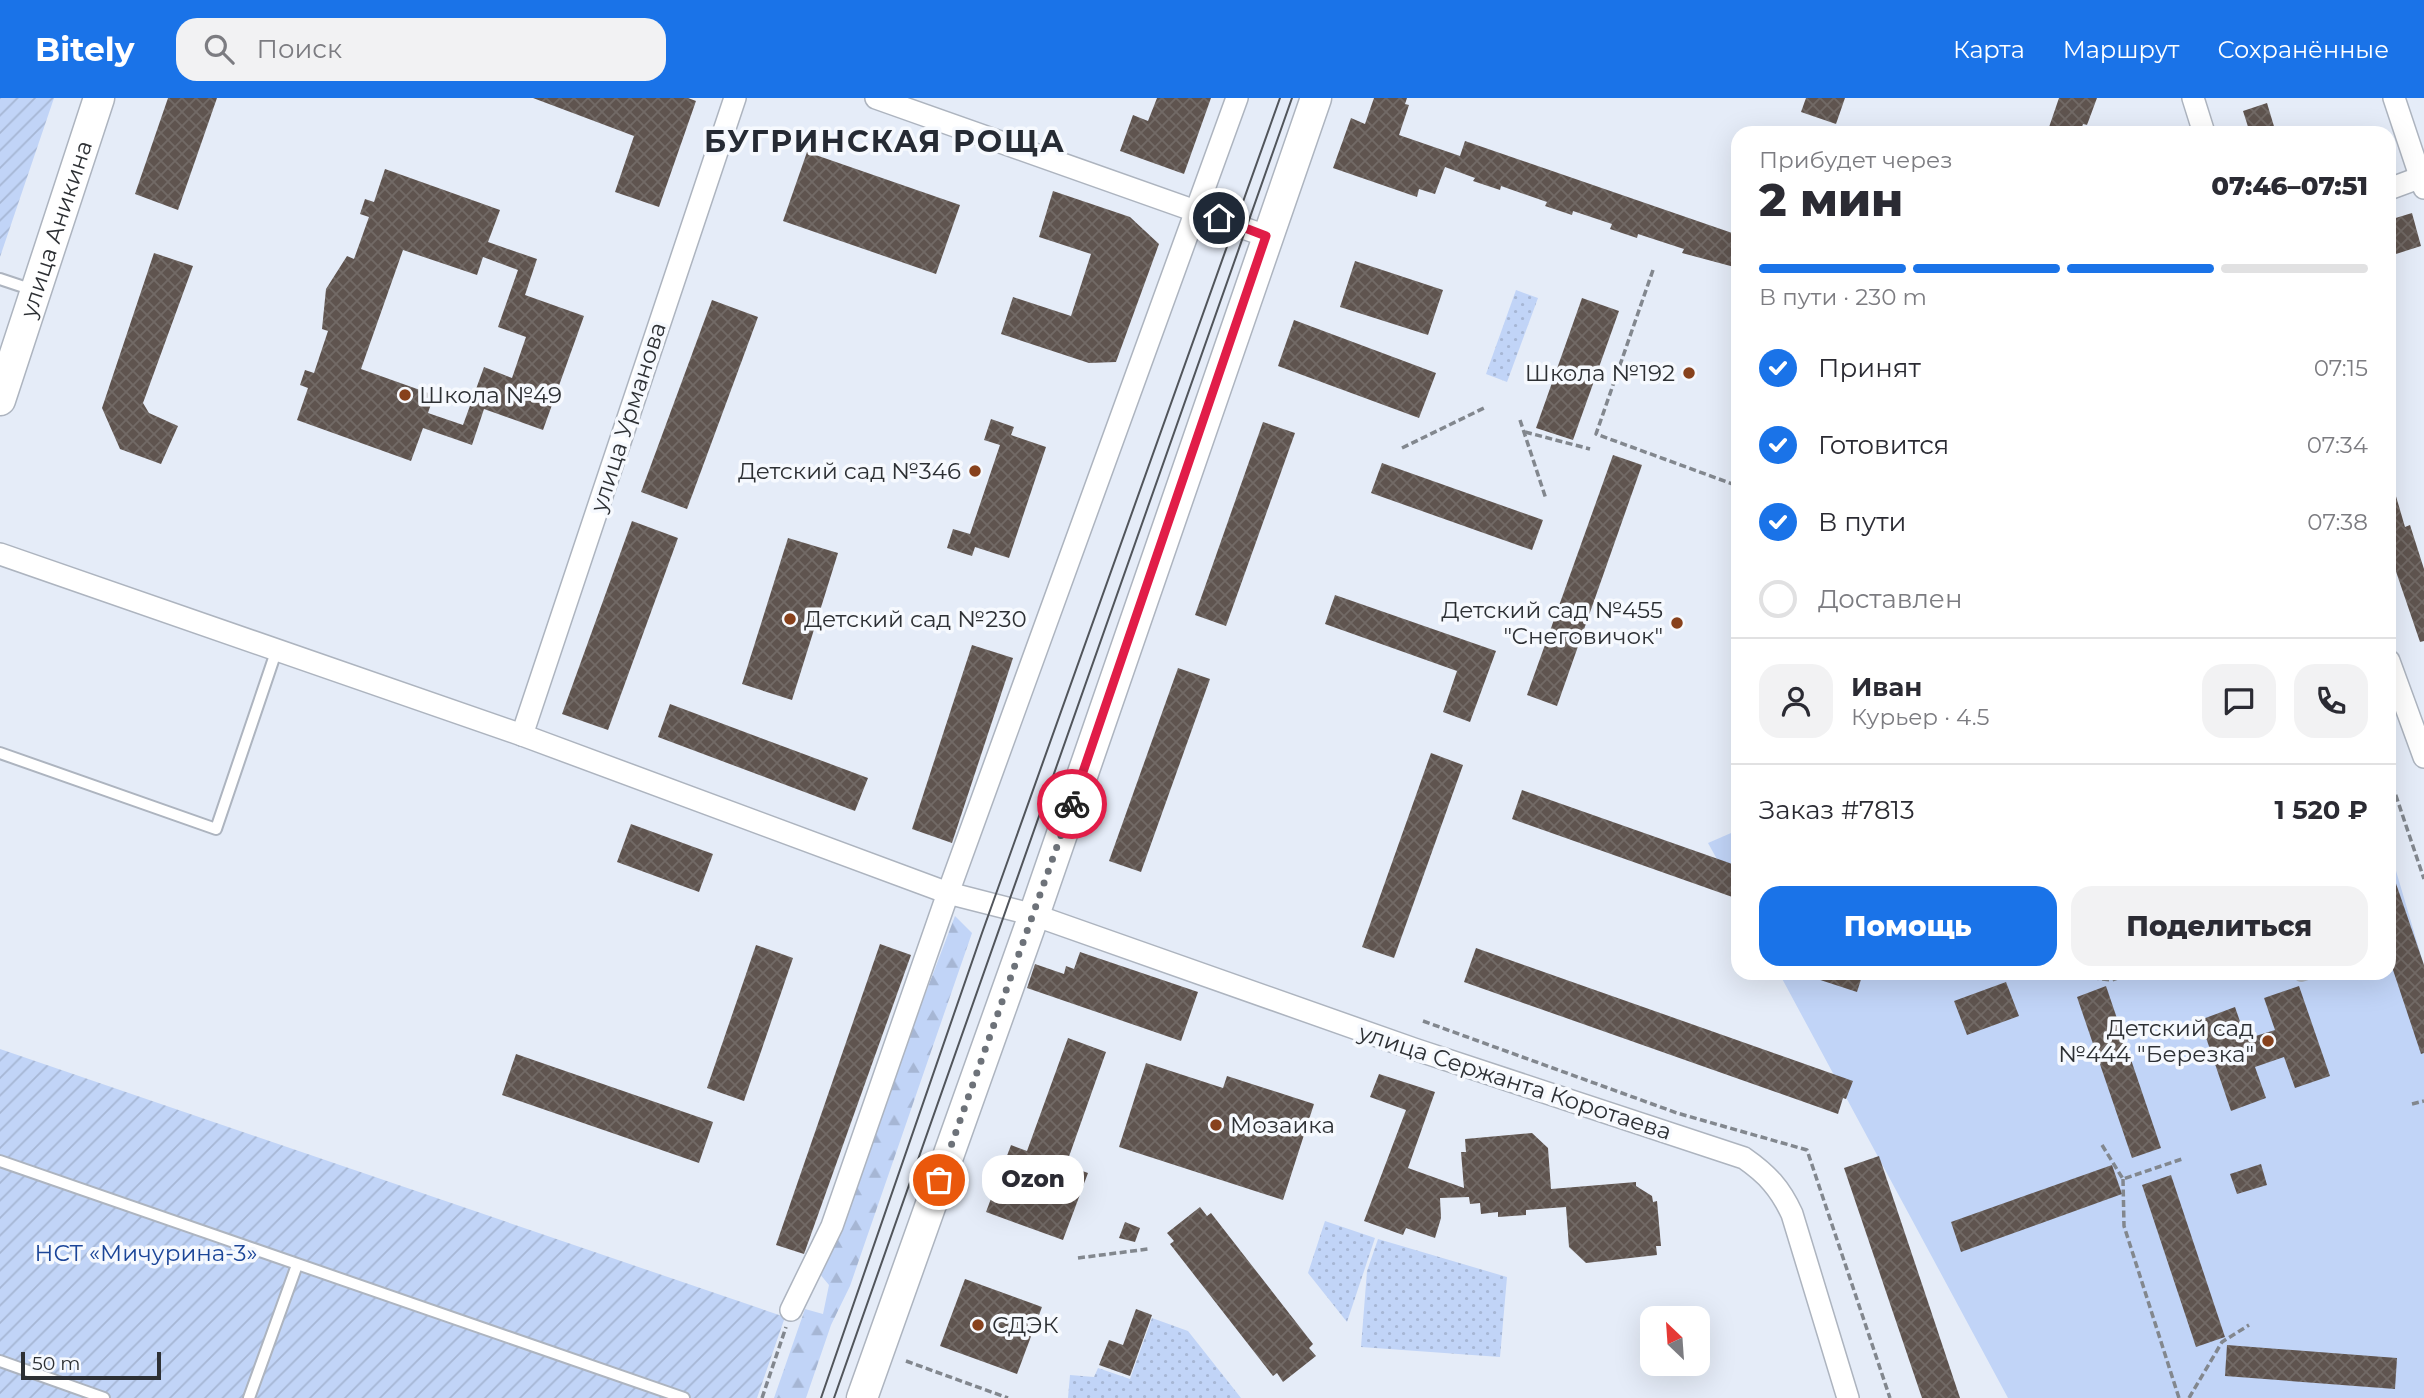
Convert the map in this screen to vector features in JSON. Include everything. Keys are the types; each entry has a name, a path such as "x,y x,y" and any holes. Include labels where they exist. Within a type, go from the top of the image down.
{"street":[{"name":"улица Аникина","path":"0,400 99,98"},
{"name":"улица Урманова","path":"522,735 735,98"},
{"path":"876,98 1266,236"},
{"path":"791,1311 832,1226 948,893 1237,98"},
{"path":"862,1398 1034,915 1266,236 1316,98"},
{"path":"2193,98 2202,126"},
{"path":"2394,98 2423,181 2396,187"},
{"name":"улица Сержанта Коротаева","path":"0,554 522,735 948,893 1034,915 1414,1049 1744,1158 1774,1183 1792,1214 1849,1398"},
{"path":"2396,680 2424,757"}],"lane":[{"path":"0,279 36,291"},
{"path":"0,753 216,829 276,649"},
{"path":"0,1161 684,1398"},
{"path":"249,1398 297,1265"},
{"path":"0,1361 104,1398"}],"path":[{"path":"1653,270 1596,434 1731,483"},
{"path":"1402,448 1484,408"},
{"path":"1520,420 1546,499"},
{"path":"1525,432 1590,449"},
{"path":"2396,796 2424,879"},
{"path":"2412,1104 2424,1101"},
{"path":"2102,1145 2123,1180 2124,1226 2179,1398"},
{"path":"2123,1180 2182,1159"},
{"path":"1078,1258 1148,1250"},
{"path":"762,1398 791,1311"},
{"path":"2189,1398 2222,1342 2249,1325"},
{"path":"906,1361 1008,1398"}],"green space":[{"path":"0,98 54,98 0,257"},
{"path":"1516,290 1538,298 1507,382 1486,374"},
{"path":"1731,833 1731,884 1708,843"},
{"path":"2396,871 2424,966 2424,1398 2008,1398 1783,980 2396,980"},
{"path":"955,916 972,933 850,1286 831,1325 806,1398 774,1398 805,1309 823,1314 829,1285 819,1273"},
{"name":"НСТ «Мичурина-3»","path":"0,1049 785,1317 757,1398 0,1398"},
{"path":"1325,1221 1375,1238 1347,1322 1308,1273"},
{"path":"1378,1239 1507,1277 1500,1357 1361,1347 1367,1271"},
{"path":"1152,1318 1188,1331 1241,1398 1068,1398 1070,1375 1094,1377 1098,1368 1130,1379"}],"building":[{"path":"168,98 217,98 178,210 135,194"},
{"path":"533,98 688,98 696,101 659,207 615,192 634,136"},
{"path":"1157,98 1211,98 1184,174 1120,151 1133,115 1148,121"},
{"path":"1374,98 1407,98 1405,104 1409,105 1399,135 1460,156 1465,141 1731,233 1731,266 1682,253 1684,249 1638,234 1637,238 1610,229 1612,224 1573,211 1572,215 1545,206 1547,202 1501,186 1500,190 1473,181 1475,178 1445,167 1435,194 1419,189 1417,197 1333,168 1351,118 1365,124"},
{"path":"1806,98 1845,98 1836,124 1801,112"},
{"path":"2059,98 2097,98 2087,125 2049,126"},
{"path":"2267,103 2274,126 2248,126 2243,111"},
{"path":"807,152 960,205 936,274 783,221"},
{"path":"385,169 500,210 488,242 537,259 525,295 584,316 543,430 484,409 472,445 423,428 411,461 297,420 308,388 300,385 305,370 314,373 328,331 322,329 326,289 347,256 354,259 369,217 360,214 365,199 374,202","holes":["403,250 477,275 483,257 518,270 498,327 526,337 512,378 484,367 463,425 428,413 434,395 361,369"]},
{"path":"1053,191 1130,217 1159,244 1116,362 1089,363 1001,334 1013,297 1071,316 1091,254 1039,237"},
{"path":"2412,213 2421,246 2396,254 2396,218"},
{"path":"154,253 193,266 143,403 149,413 178,426 161,464 120,449 102,408"},
{"path":"1355,261 1443,290 1428,335 1340,307"},
{"path":"1582,298 1619,311 1573,440 1536,428"},
{"path":"712,300 758,317 687,509 641,492"},
{"path":"1294,320 1436,373 1419,418 1278,366"},
{"path":"991,419 1014,427 1011,435 1046,447 1009,558 975,547 972,556 947,548 953,529 970,534 1000,445 984,440"},
{"path":"1263,422 1295,433 1226,626 1195,615"},
{"path":"1613,455 1642,465 1557,706 1527,695"},
{"path":"1382,463 1543,520 1532,550 1371,493"},
{"path":"2396,496 2405,527 2410,525 2424,569 2424,641 2420,642 2396,572"},
{"path":"632,521 678,538 608,730 562,714"},
{"name":"Детский сад №230","path":"788,538 838,553 792,700 742,684"},
{"path":"1335,595 1496,651 1470,722 1443,712 1457,671 1325,624"},
{"path":"972,645 1013,658 952,843 912,829"},
{"path":"1178,668 1210,679 1141,872 1109,861"},
{"path":"670,704 868,778 855,811 658,737"},
{"path":"1431,753 1463,765 1394,958 1362,947"},
{"path":"1522,790 1731,864 1731,897 1512,819"},
{"path":"631,824 713,854 699,892 617,862"},
{"path":"2396,884 2424,965 2424,1053 2421,1054 2396,979"},
{"path":"880,944 911,955 804,1254 776,1245"},
{"path":"756,945 793,958 744,1101 707,1088"},
{"path":"1476,948 1853,1081 1838,1114 1464,982"},
{"path":"1080,952 1198,992 1181,1041 1027,988 1035,964 1064,974 1066,966 1074,969"},
{"path":"1820,980 1861,980 1857,992"},
{"path":"2006,982 2019,1016 1967,1035 1954,1001"},
{"path":"2106,986 2161,1148 2132,1158 2077,997"},
{"path":"2299,986 2330,1076 2295,1088 2284,1057 2255,1067 2266,1098 2231,1111 2200,1020 2235,1007 2246,1039 2275,1030 2264,998"},
{"path":"1068,1038 1106,1052 1066,1165 1088,1173 1063,1240 986,1212 1011,1145 1027,1151"},
{"path":"516,1054 713,1122 699,1163 502,1095"},
{"name":"Мозаика","path":"1146,1063 1223,1088 1227,1076 1314,1104 1283,1200 1119,1147"},
{"path":"1379,1074 1435,1092 1408,1168 1464,1188 1461,1152 1466,1152 1465,1139 1532,1133 1548,1148 1551,1189 1636,1182 1636,1186 1652,1196 1653,1202 1657,1201 1661,1246 1656,1246 1657,1255 1586,1263 1569,1247 1566,1207 1526,1210 1526,1215 1498,1217 1498,1212 1481,1214 1480,1203 1470,1204 1469,1197 1440,1198 1441,1218 1435,1238 1406,1228 1403,1235 1364,1221 1406,1110 1370,1097"},
{"path":"1879,1156 1960,1398 1922,1398 1844,1168"},
{"path":"2261,1164 2267,1185 2237,1194 2230,1174"},
{"path":"2112,1165 2122,1194 1961,1252 1951,1222"},
{"path":"2171,1175 2225,1337 2196,1347 2142,1185"},
{"path":"1200,1207 1207,1216 1211,1213 1313,1344 1309,1348 1316,1356 1283,1382 1277,1373 1273,1376 1170,1244 1174,1241 1167,1233"},
{"path":"1125,1222 1140,1228 1135,1242 1119,1238"},
{"path":"965,1279 1042,1307 1017,1374 940,1346"},
{"path":"1136,1309 1152,1315 1130,1376 1099,1365 1109,1340 1123,1345"},
{"path":"2227,1345 2397,1358 2395,1389 2225,1376"}],"tram line":[{"path":"821,1398 982,933 1280,98"},
{"path":"834,1398 1292,98"}],"way so far":[{"path":"939,1180 1072,804"}],"place":[{"name":"Школа №192","path":"1689,373"},
{"name":"Школа №49","path":"405,395"},
{"name":"Детский сад №346","path":"975,471"},
{"name":"Детский сад №230","path":"790,619"},
{"name":"Детский сад №455 \"Снеговичок\"","path":"1677,623"},
{"name":"Детский сад №444 \"Березка\"","path":"2268,1041"},
{"name":"Мозаика","path":"1216,1125"},
{"name":"Ozon","path":"939,1180"},
{"name":"СДЭК","path":"978,1325"}],"district":[{"name":"БУГРИНСКАЯ РОЩА","path":"885,142"}],"route":[{"path":"1072,804 1266,236 1219,218"}]}
